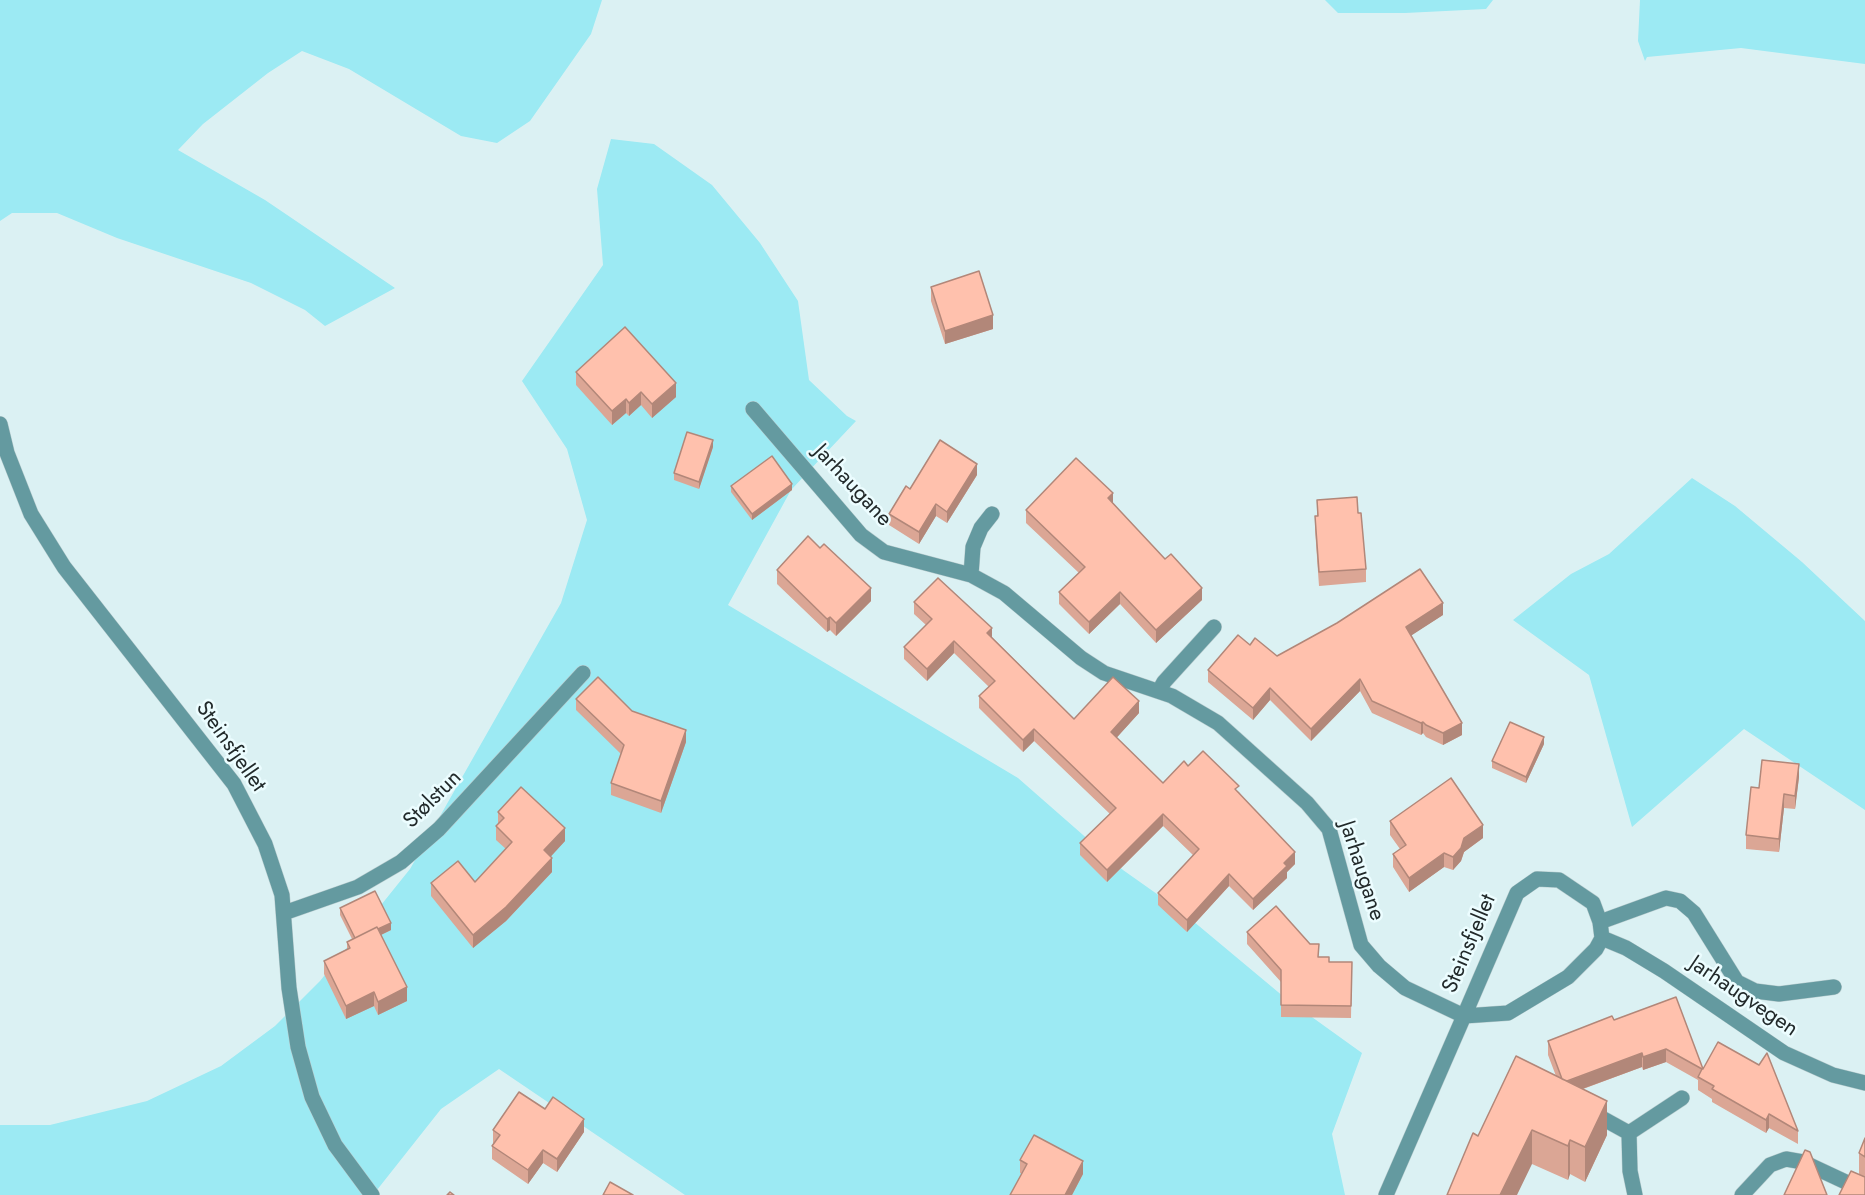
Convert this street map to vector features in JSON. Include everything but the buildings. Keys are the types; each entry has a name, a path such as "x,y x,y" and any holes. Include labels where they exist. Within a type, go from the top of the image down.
{"street":[{"name":"Jarhaugane","path":"753,409 861,535 884,552 971,575 1004,593 1081,658 1104,673 1159,691 1195,708 1218,723 1307,803 1329,829 1361,945 1379,966 1405,988 1464,1016"},
{"name":"Steinsfjellet","path":"0,424 8,453 31,514 64,567 234,784 265,844 282,896 298,1047 312,1097 335,1145 372,1195"},
{"path":"971,575 973,547 981,528 992,514"},
{"path":"1159,691 1164,681 1214,627"},
{"name":"Stølstun","path":"284,913 358,887 401,862 440,829 583,673"},
{"name":"Steinsfjellet","path":"1386,1195 1517,893 1537,879 1559,880 1593,903 1600,922 1602,938 1596,949 1568,977 1508,1013 1464,1016"},
{"path":"1600,922 1666,898 1680,900 1694,913 1737,982 1755,990 1779,994 1834,987"},
{"name":"Jarhaugvegen","path":"1602,938 1626,948 1664,971 1784,1053 1833,1075 1865,1083"},
{"path":"1629,1133 1682,1098"},
{"path":"1577,1105 1629,1133"},
{"path":"1629,1133 1630,1171 1635,1195"},
{"path":"1742,1195 1770,1165 1786,1158 1803,1162 1865,1191"}],"shaded area":[{"path":"0,0 602,0 591,34 530,121 497,143 461,136 349,69 302,51 268,73 203,124 178,150 265,200 395,288 325,326 305,310 251,283 117,238 57,213 12,213 0,221"},
{"path":"1325,0 1493,0 1486,9 1405,13 1338,13"},
{"path":"1640,0 1865,0 1865,64 1741,48 1647,57 1645,61 1638,41"},
{"path":"611,139 654,144 712,185 760,243 798,301 809,380 847,416 856,421 791,490 728,605 1018,778 1123,870 1181,911 1284,997 1362,1053 1332,1134 1345,1195 685,1195 499,1069 441,1109 373,1195 0,1195 0,1125 50,1125 147,1101 221,1066 275,1026 320,981 410,869 561,603 587,520 567,449 522,381 603,265 597,189"},
{"path":"1692,478 1735,506 1802,562 1865,621 1865,810 1744,729 1632,827 1589,675 1513,620 1571,574 1609,554"}]}
